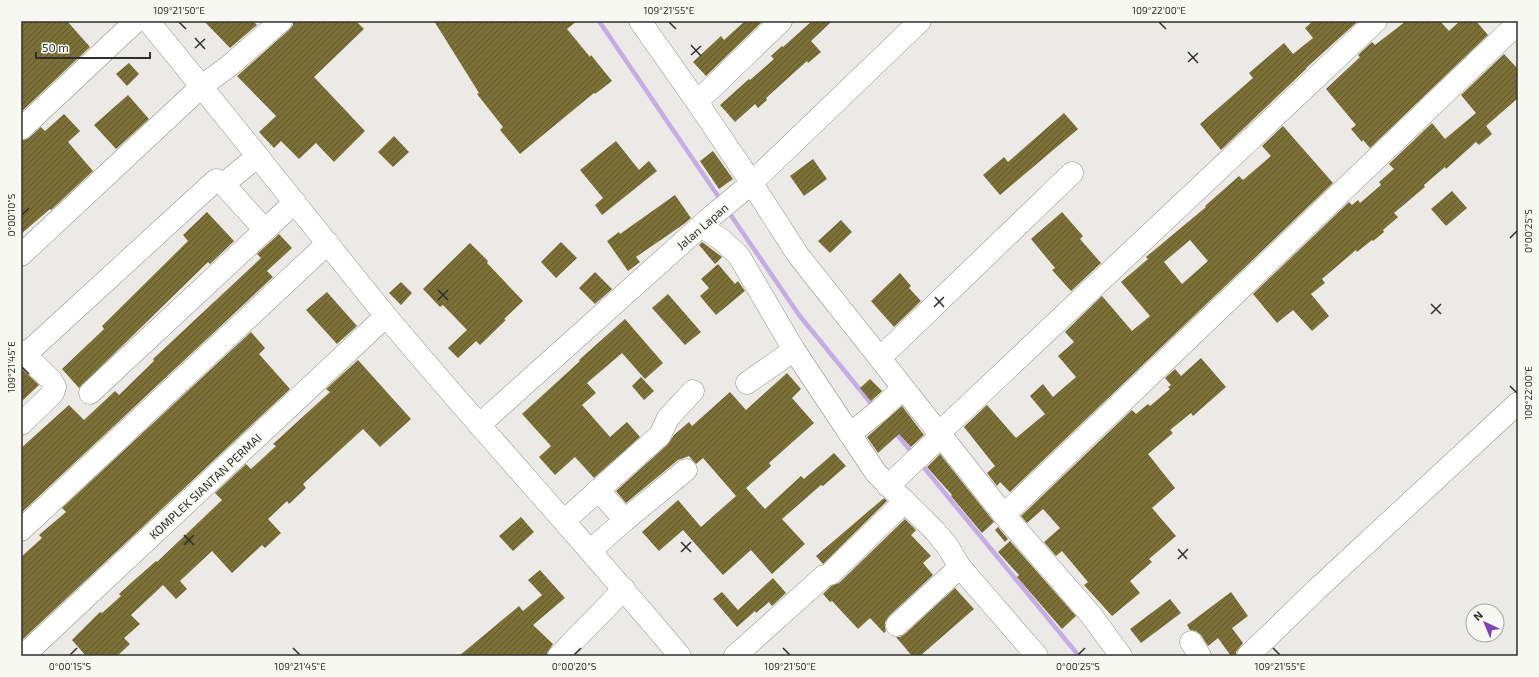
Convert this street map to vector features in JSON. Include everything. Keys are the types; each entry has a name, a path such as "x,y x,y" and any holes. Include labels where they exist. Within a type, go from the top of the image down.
{"street":[{"path":"21,129 136,21"},
{"path":"148,21 202,86 386,316 479,425 624,589 680,656"},
{"path":"21,255 202,86 230,66 281,21"},
{"path":"640,21 698,102 748,185 798,255 1004,515 1086,610 1121,656"},
{"path":"698,102 781,21"},
{"name":"Jalan Lapan","path":"479,425 748,185 920,21"},
{"path":"892,482 940,434 1376,21"},
{"path":"1004,515 1518,23"},
{"path":"258,156 226,182 225,186 265,230"},
{"path":"880,358 1072,173"},
{"path":"21,424 53,393 55,387 51,380 23,353 216,180"},
{"path":"90,394 295,202"},
{"path":"707,221 722,240 739,256 794,350 853,431 876,473 892,482 905,501 935,531 948,547 960,567 1037,656"},
{"path":"21,530 328,243"},
{"name":"KOMPLEK SIANTAN PERMAI","path":"23,656 386,316"},
{"path":"747,383 794,350"},
{"path":"853,431 881,409 903,388"},
{"path":"564,521 660,435 668,418 693,391"},
{"path":"1248,656 1316,590 1518,403"},
{"path":"590,551 686,470"},
{"path":"598,490 625,520"},
{"path":"735,656 827,575 905,501"},
{"path":"896,625 960,567"},
{"path":"559,656 624,589"}],"building":[{"path":"21,21 67,21 90,47 21,112"},
{"path":"204,21 253,21 257,25 230,48"},
{"path":"293,21 356,21 364,29 314,77 365,131 334,162 316,143 299,159 281,141 274,148 259,132 276,116 237,76 289,30 293,25"},
{"path":"434,21 577,21 567,29 612,81 595,94 594,93 520,154 500,130 503,127 477,94 479,93"},
{"path":"745,21 763,21 706,76 693,62 721,36 724,40"},
{"path":"812,21 832,21 811,41 821,52 808,63 807,61 766,98 767,100 758,108 755,104 735,122 720,105 774,59 771,56"},
{"path":"1313,21 1354,21 1356,23 1306,68 1221,150 1200,124 1253,78 1249,73 1284,43 1293,54 1313,38 1305,28"},
{"path":"1406,21 1440,21 1449,31 1460,21 1476,21 1488,35 1370,148 1363,140 1362,142 1351,129 1356,125 1326,89 1360,57 1358,55 1372,42 1375,45"},
{"path":"1504,54 1518,69 1518,98 1486,126 1492,134 1479,145 1476,142 1446,169 1445,167 1424,185 1425,187 1394,213 1398,217 1383,230 1384,232 1357,252 1356,250 1322,279 1325,283 1311,294 1329,316 1312,331 1293,310 1277,323 1253,294 1349,202 1352,205 1358,200 1360,203 1381,185 1379,182 1394,169 1389,164 1432,123 1445,139 1476,113 1461,95"},
{"path":"129,63 139,74 127,86 116,74"},
{"path":"128,95 149,119 116,149 94,125"},
{"path":"1064,113 1078,129 1000,195 983,175 1004,157 1008,162"},
{"path":"64,114 80,131 68,142 93,171 51,210 50,209 21,234 21,141 29,138 41,127 45,131"},
{"path":"1283,126 1333,183 1010,492 1000,482 997,486 987,473 995,466 964,427 987,405 1016,438 1045,414 1030,396 1043,384 1053,397 1076,377 1058,356 1074,342 1065,332 1102,296 1132,331 1150,316 1121,282 1148,259 1146,257 1206,207 1205,206 1239,176 1243,180 1271,156 1262,146","holes":["1190,240 1208,261 1182,284 1164,262"]},
{"path":"394,136 409,152 393,167 378,152"},
{"path":"616,141 639,170 649,161 657,171 602,215 595,205 603,198 580,170"},
{"path":"713,151 733,179 719,189 700,161"},
{"path":"813,159 827,179 804,196 790,176"},
{"path":"1452,191 1467,208 1446,226 1431,209"},
{"path":"675,195 691,218 636,257 640,262 628,271 607,241 619,232 620,234"},
{"path":"207,212 234,241 210,264 208,262 79,388 62,369 104,329 102,326 188,241 183,235"},
{"path":"1062,212 1083,236 1080,239 1101,263 1071,291 1052,270 1055,268 1031,239"},
{"path":"841,220 852,232 830,253 818,241"},
{"path":"279,234 292,248 267,271 273,277 21,513 21,448 69,405 84,420 115,391 119,395 154,361 153,359 261,258 257,254"},
{"path":"561,242 577,258 556,278 541,262"},
{"path":"702,242 722,257 715,264 699,245"},
{"path":"470,243 523,301 480,345 476,341 458,358 448,348 467,330 443,305 440,307 423,289"},
{"path":"718,264 735,284 738,281 745,291 716,315 700,296 709,288 701,279"},
{"path":"595,272 612,289 595,304 579,288"},
{"path":"900,273 911,286 909,288 921,301 894,327 871,301"},
{"path":"401,282 412,293 401,305 389,293"},
{"path":"327,292 357,326 337,344 306,310"},
{"path":"668,294 701,332 685,345 652,308"},
{"path":"625,319 663,363 645,379 622,353 587,383 596,393 582,405 610,437 627,422 640,437 594,478 575,457 555,475 539,457 551,446 522,414"},
{"path":"251,332 265,348 259,354 290,389 21,641 21,557 42,538 39,535 66,512 62,508"},
{"path":"1201,358 1226,387 1193,416 1191,413 1170,430 1173,433 1148,454 1175,488 1152,508 1176,536 1149,559 1152,562 1130,581 1140,593 1112,616 1084,585 1088,582 1062,551 1056,556 1044,542 1060,528 1043,509 1027,523 1021,516 1132,410 1136,414 1148,404 1150,406 1170,389 1168,387 1171,385 1165,378 1175,369 1181,376"},
{"path":"358,360 411,419 380,447 363,429 303,484 306,488 289,504 287,501 268,519 281,533 265,548 262,545 232,573 212,551 180,581 187,589 176,599 163,585 131,615 140,624 124,638 130,644 117,656 86,656 72,640 100,612 102,613 121,596 119,594 156,561 157,562 222,500 215,493 246,464 251,469 276,446 273,444 330,392 326,389"},
{"path":"21,368 39,385 21,402"},
{"path":"787,373 801,389 792,398 814,423 769,463 771,466 746,488 765,509 801,476 804,479 834,453 846,466 823,486 821,485 782,519 805,544 772,574 751,550 723,575 683,530 659,551 642,532 678,500 701,527 736,496 703,458 696,464 689,456 678,460 626,503 616,491 668,444 674,435 689,422 692,426 730,392 746,410"},
{"path":"641,377 654,391 644,400 632,386"},
{"path":"870,379 882,391 871,401 860,388"},
{"path":"902,406 924,435 911,447 899,434 878,453 867,437"},
{"path":"940,454 994,522 982,533 951,496 952,495 927,467"},
{"path":"884,498 887,501 823,564 816,556"},
{"path":"521,517 534,532 513,551 499,536"},
{"path":"905,519 916,530 911,535 931,556 923,563 933,575 889,616 885,622 886,631 884,633 870,618 858,629 832,601 830,602 823,594 831,586 839,583"},
{"path":"998,527 1008,539 1005,542 995,530"},
{"path":"1010,541 1076,616 1062,629 1017,577 1019,575 998,552"},
{"path":"540,570 565,598 533,625 553,644 547,653 547,656 459,656 519,606 523,611 542,595 528,580"},
{"path":"773,578 786,593 772,606 769,602 756,613 755,611 737,627 713,599 722,592 738,610"},
{"path":"955,588 974,609 920,656 912,656 896,637 900,637 905,634"},
{"path":"1231,592 1248,616 1232,628 1243,643 1236,652 1236,656 1231,656 1218,638 1208,646 1201,635 1196,631 1190,630 1187,625"},
{"path":"1170,599 1181,613 1141,643 1130,629"}],"waterway":[{"path":"599,21 722,202"},
{"path":"728,211 799,315 874,407"},
{"path":"894,431 914,455"},
{"path":"921,464 1079,656"}]}
